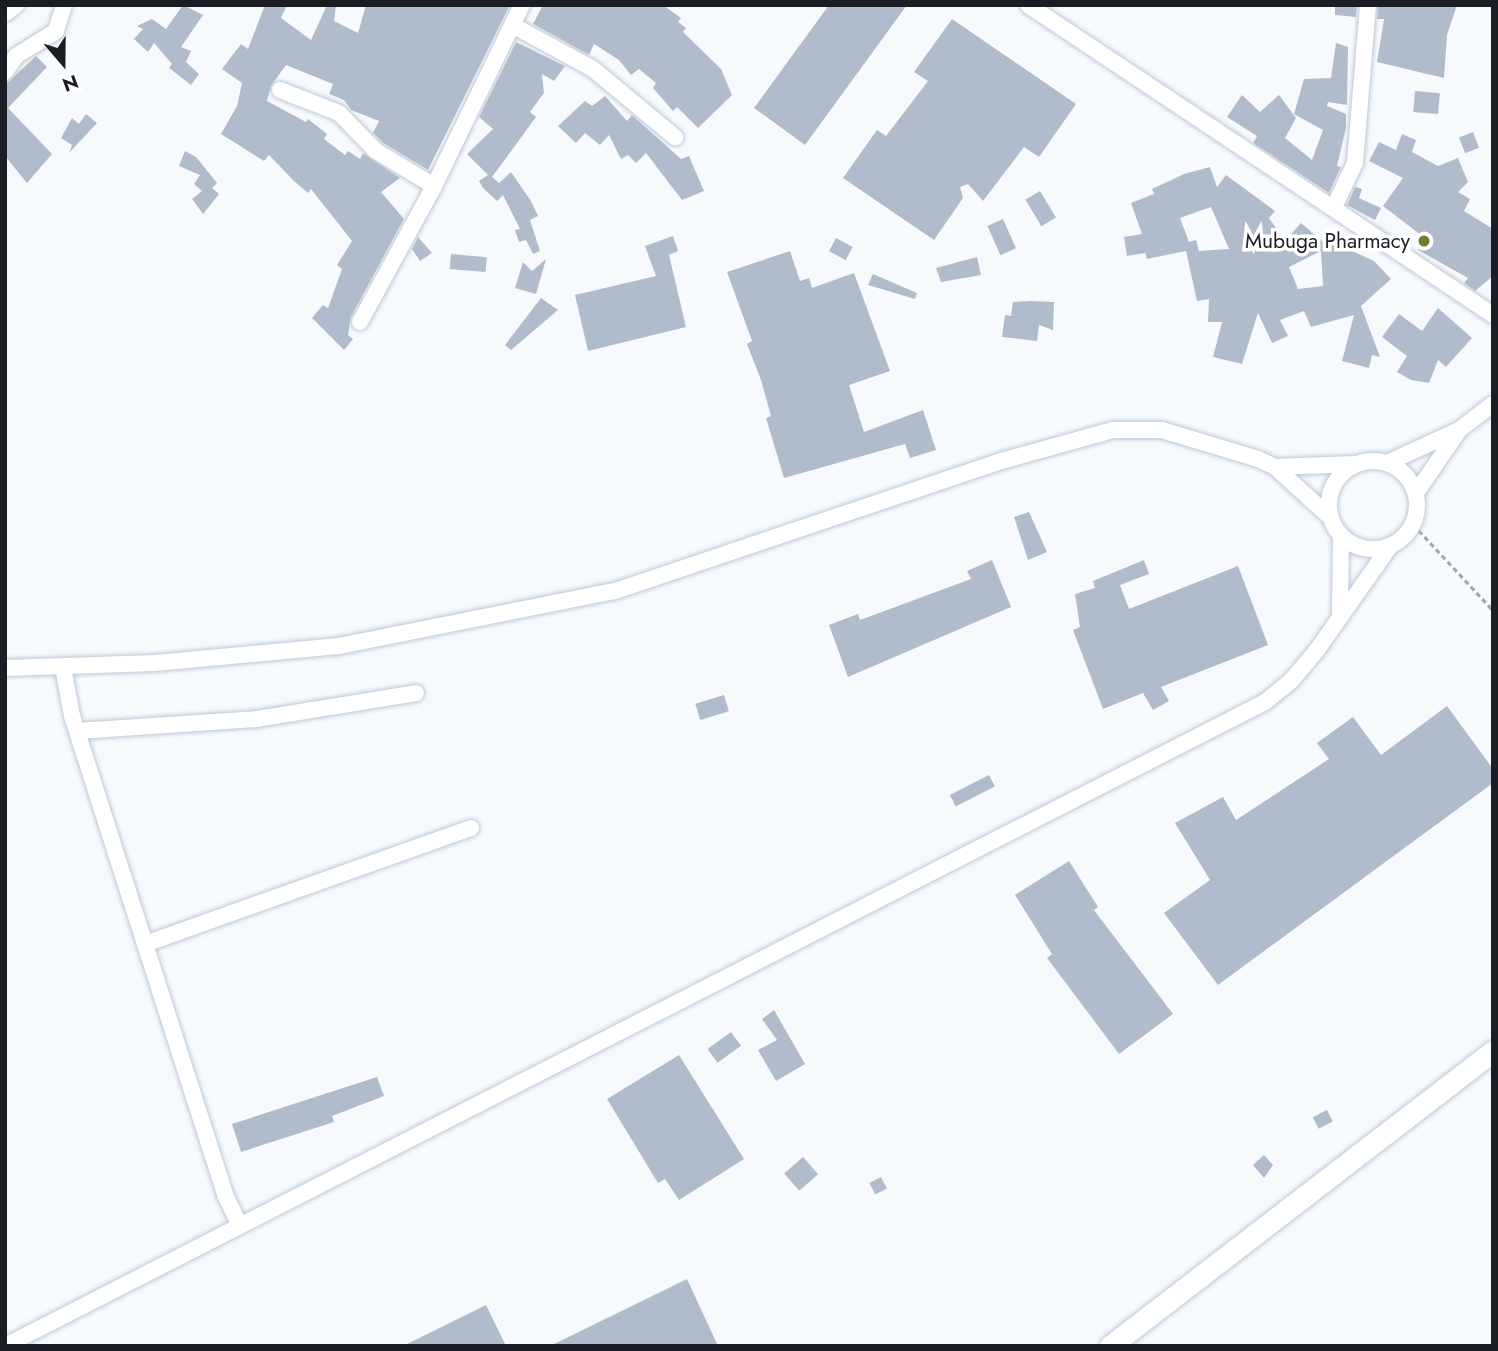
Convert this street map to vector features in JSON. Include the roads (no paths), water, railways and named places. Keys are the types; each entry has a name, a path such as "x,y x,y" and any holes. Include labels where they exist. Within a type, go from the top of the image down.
{"main road":[{"path":"1110,1346 1493,1051"}],"street":[{"path":"5,72 16,56 56,31 64,5"},
{"path":"360,322 434,186 478,90 514,26 522,5"},
{"path":"1028,5 1334,206 1493,315"},
{"path":"1334,206 1354,163 1368,5"},
{"path":"514,26 593,69 675,137"},
{"path":"280,90 339,113 376,151 434,186"},
{"path":"5,668 63,667 339,646 615,592 1005,460 1113,430 1162,430 1275,467 1387,463 1459,430 1493,404"},
{"path":"5,1346 1265,702 1292,681 1390,546 1413,524 1416,493 1459,430"},
{"path":"1387,463 1405,474 1416,493"},
{"path":"1330,517 1333,486 1356,464"},
{"path":"1275,467 1330,517 1341,536 1359,547 1390,546"},
{"path":"1340,615 1341,536"},
{"path":"63,667 77,731 226,1197 240,1226"},
{"path":"77,731 256,719 416,693"},
{"path":"145,944 471,828"}],"place":[{"name":"Mubuga Pharmacy","path":"1424,241"}]}
